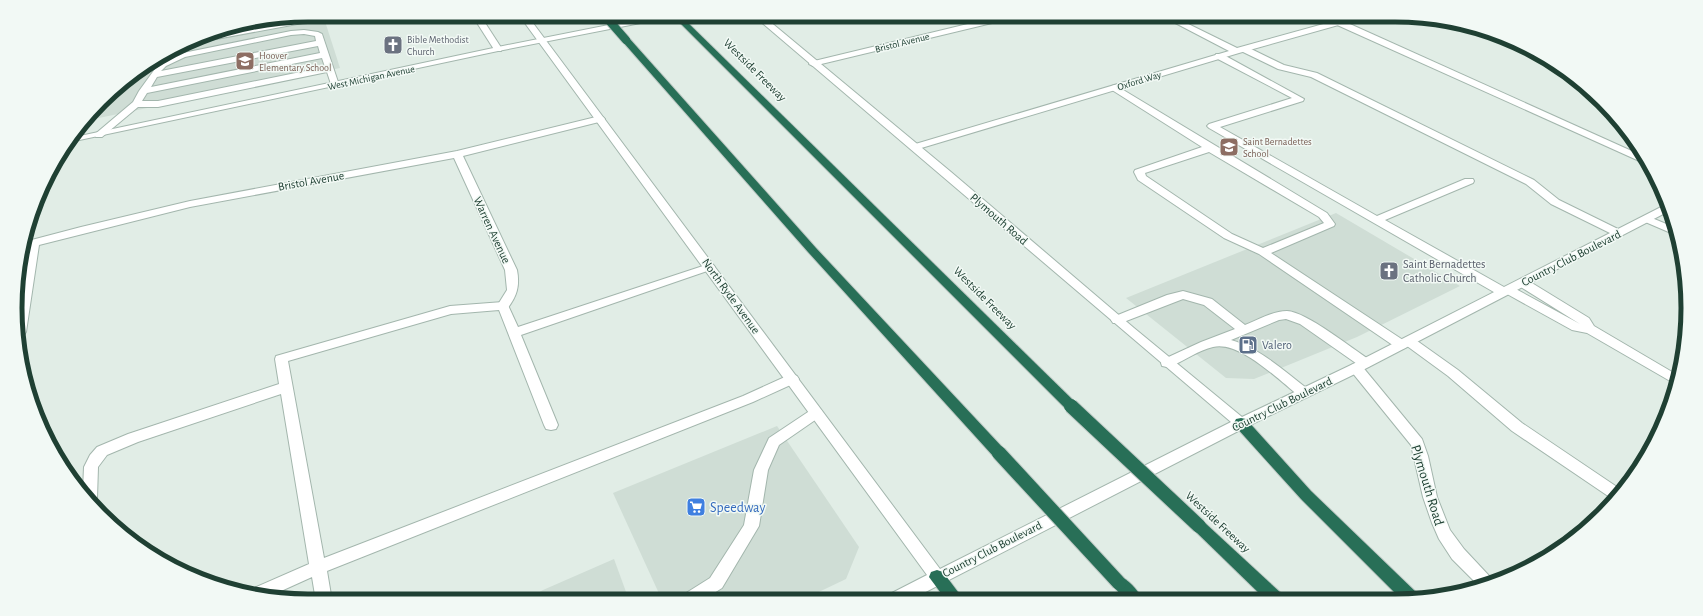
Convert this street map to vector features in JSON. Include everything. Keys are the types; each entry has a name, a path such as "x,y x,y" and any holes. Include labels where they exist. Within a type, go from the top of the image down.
{"highway":[{"path":"610,22 812,250 1129,594"},
{"name":"Westside Freeway","path":"684,22 1071,406 1271,594"},
{"path":"1241,423 1306,495 1407,593"},
{"path":"937,577 951,594"}],"street":[{"path":"304,32 306,26 305,22"},
{"path":"481,22 498,49"},
{"name":"North Ryde Avenue","path":"528,22 937,577"},
{"name":"West Michigan Avenue","path":"77,139 498,49 637,22"},
{"name":"Plymouth Road","path":"765,22 915,147 1167,363 1241,423"},
{"name":"Bristol Avenue","path":"814,64 985,22"},
{"path":"1179,22 1281,67 1314,76 1377,106 1530,182 1555,202 1618,233"},
{"path":"1338,22 1638,157"},
{"name":"Oxford Way","path":"915,147 1338,22"},
{"path":"225,34 277,24"},
{"path":"99,135 136,104 143,91 163,64 172,59 191,53 291,33 304,32 318,34 335,85"},
{"path":"154,75 321,43"},
{"path":"143,91 325,55"},
{"path":"1219,56 1300,99 1212,126 1376,220 1506,291 1576,327 1590,328"},
{"path":"136,104 158,104 330,69"},
{"path":"1115,88 1210,148 1323,215 1330,224 1263,252"},
{"name":"Bristol Avenue","path":"29,245 85,229 190,204 457,154 600,119"},
{"path":"1210,148 1139,172 1142,178 1228,236 1263,252 1453,373 1517,427 1614,492"},
{"name":"Warren Avenue","path":"457,154 511,270 513,280 512,295 503,306"},
{"path":"1376,220 1470,180"},
{"name":"Country Club Boulevard","path":"905,594 1241,423 1405,343 1664,210"},
{"path":"1647,219 1670,230"},
{"path":"22,309 28,250"},
{"path":"514,333 709,267"},
{"path":"1523,283 1585,321 1590,328 1672,378"},
{"path":"1117,320 1171,298 1183,295 1208,302 1244,330"},
{"path":"323,594 281,359 450,310 503,306 551,425"},
{"name":"Plymouth Road","path":"1167,363 1276,317 1287,315 1304,321 1360,365 1417,443 1422,457 1430,496 1443,533 1452,548 1468,566 1484,580"},
{"path":"1214,342 1232,344 1250,352 1304,393"},
{"path":"265,591 318,567 748,399 792,379"},
{"path":"90,493 91,467 95,458 102,451 133,438 286,388"},
{"path":"699,594 716,583 751,526 761,470 774,442 816,413"}],"shaded area":[{"name":"Hoover Elementary School","path":"325,22 340,68 93,119 119,93 149,70 165,60 182,51 216,37 252,27 271,24"},
{"path":"1336,213 1460,286 1357,337 1254,379 1226,378 1126,298"},
{"path":"777,426 859,547 846,579 815,594 659,594 613,493"},
{"path":"614,559 627,594 536,594"}],"place":[{"name":"Bible Methodist Church","path":"393,45"},
{"name":"Hoover Elementary School","path":"245,61"},
{"name":"Saint Bernadettes School","path":"1229,147"},
{"name":"Saint Bernadettes Catholic Church","path":"1389,271"},
{"name":"Valero","path":"1248,345"},
{"name":"Speedway","path":"696,507"}]}
